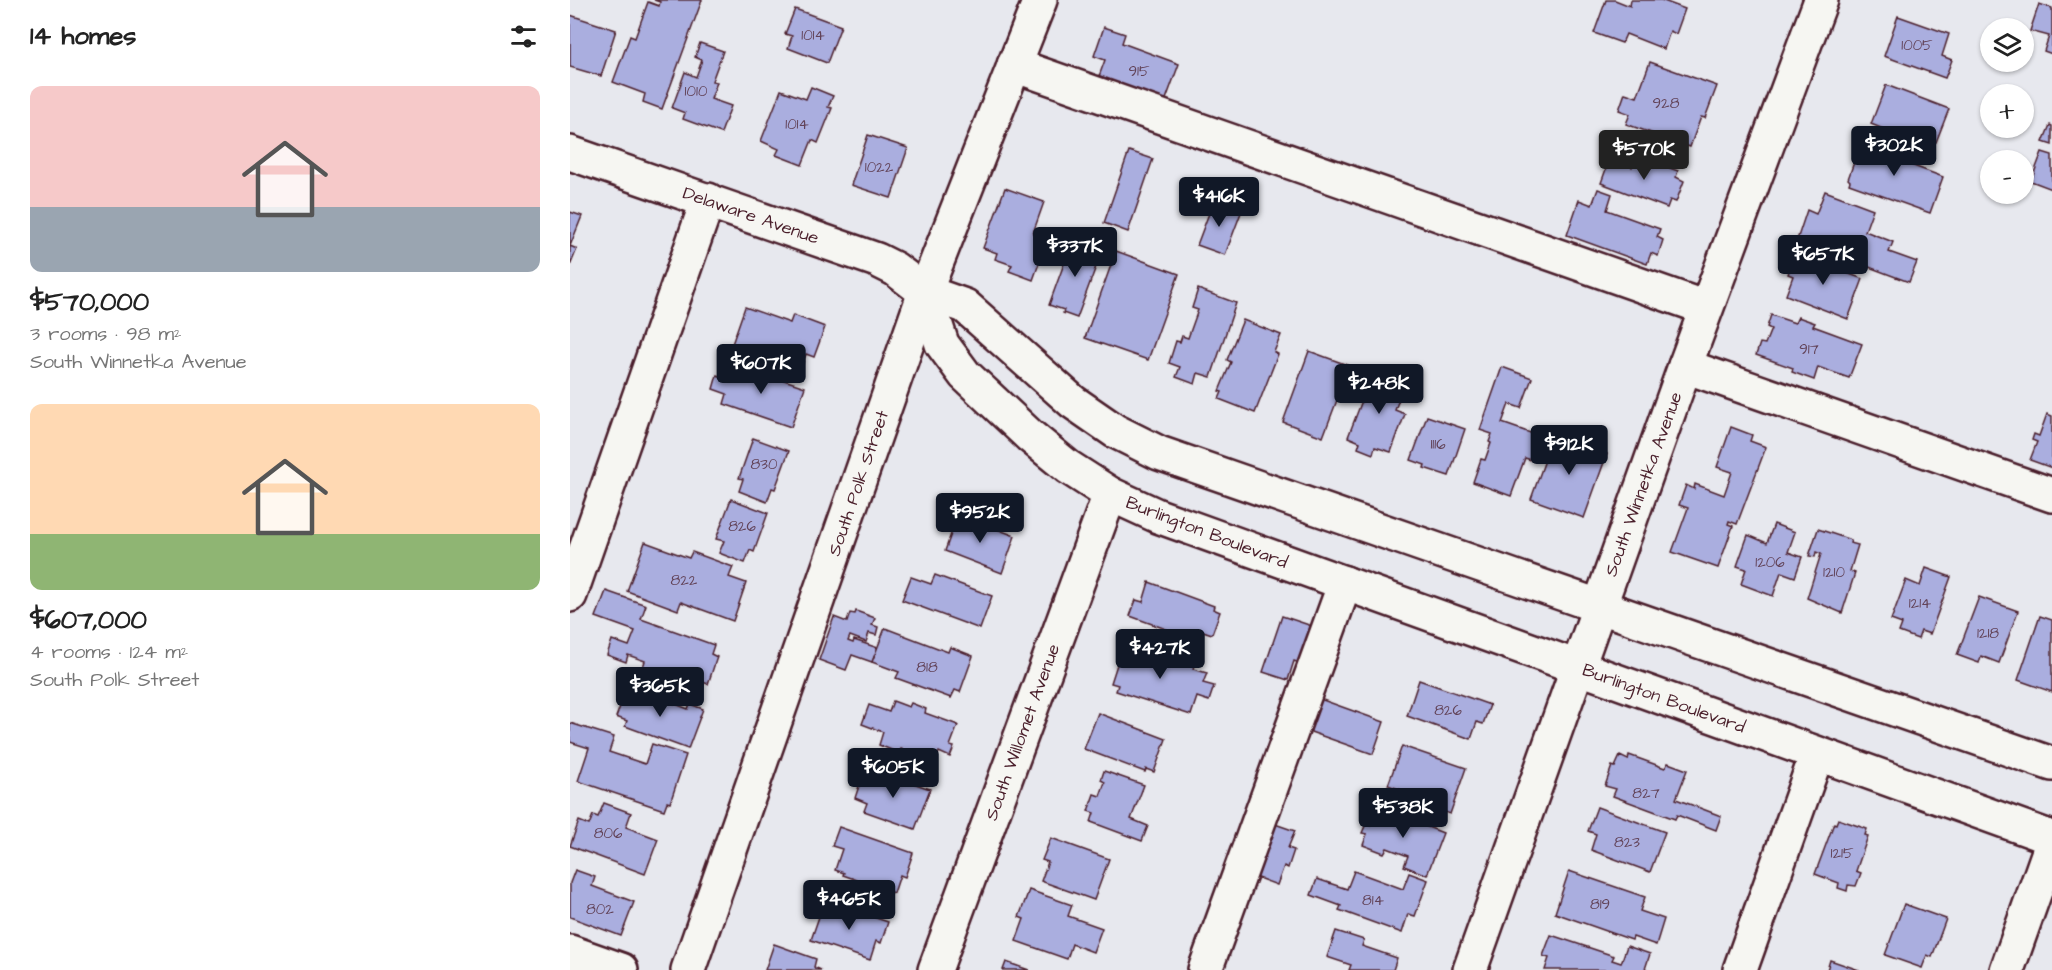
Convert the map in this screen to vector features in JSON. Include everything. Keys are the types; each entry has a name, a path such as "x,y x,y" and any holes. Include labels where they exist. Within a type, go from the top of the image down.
{"street":[{"name":"South Polk Street","path":"688,970 925,292 1040,0"},
{"name":"South Winnetka Avenue","path":"1470,970 1685,366 1821,0"},
{"path":"1014,65 1707,308"},
{"name":"Delaware Avenue","path":"570,153 877,260 895,269 925,292"},
{"path":"570,595 708,200"},
{"path":"925,292 965,306 1073,402 1115,431 1159,453 2052,764"},
{"name":"Burlington Boulevard","path":"925,292 942,344 965,375 1030,436 1068,467 1110,494 1158,516 2052,838"},
{"path":"1685,366 2052,495"},
{"name":"South Willomet Avenue","path":"935,970 1110,494"},
{"path":"1204,970 1345,583"},
{"path":"1740,970 1818,754"},
{"path":"2007,970 2052,843"},
{"path":"570,952 621,970"}],"building":[{"path":"654,0 702,0 662,109 643,102 645,94 613,82 630,36 635,38 648,2 659,6 660,2"},
{"path":"1606,0 1615,0 1630,6 1631,0 1661,0 1685,9 1676,34 1670,31 1664,49 1626,34 1622,43 1594,33"},
{"path":"2039,4 2052,8 2052,54 2044,51 2049,36 2034,32 2034,19"},
{"path":"795,9 841,26 827,63 788,48 792,36 785,34"},
{"path":"570,15 616,30 601,76 570,67"},
{"path":"1898,16 1949,34 1942,56 1952,60 1945,78 1884,56"},
{"path":"1104,27 1125,34 1122,43 1179,64 1165,102 1098,79 1105,60 1094,56"},
{"path":"700,43 723,51 712,81 717,82 711,99 731,106 721,133 683,119 685,113 672,108 685,72 696,77 702,60 695,57"},
{"path":"1650,62 1717,86 1705,118 1701,117 1690,147 1626,124 1630,114 1619,110 1625,93 1637,97"},
{"path":"1886,85 1949,109 1936,142 1921,137 1918,143 1871,124"},
{"path":"811,87 833,96 828,107 832,108 818,143 812,140 802,165 776,155 779,149 761,141 781,90 806,99"},
{"path":"2050,125 2052,126 2052,145 2043,142"},
{"path":"868,135 908,148 891,198 851,185"},
{"path":"1862,140 1905,155 1903,162 1943,177 1930,213 1849,184 1848,179"},
{"path":"1129,151 1153,159 1128,232 1104,223"},
{"path":"2042,152 2052,155 2052,189 2034,182 2034,173"},
{"path":"1637,156 1678,171 1676,177 1684,181 1676,202 1670,200 1667,208 1601,183 1610,158 1632,167"},
{"path":"1005,188 1044,202 1033,233 1048,239 1033,280 1009,271 1012,265 995,259 997,253 983,248"},
{"path":"1598,189 1612,194 1607,210 1660,229 1657,237 1663,240 1658,256 1651,253 1647,264 1567,235 1579,200 1592,205"},
{"path":"1825,191 1873,209 1865,231 1893,242 1889,252 1917,262 1909,282 1797,240 1807,210 1816,214"},
{"path":"1214,200 1242,210 1225,255 1197,245"},
{"path":"570,212 582,216 570,246"},
{"path":"1073,239 1095,247 1094,251 1101,253 1077,318 1049,305"},
{"path":"570,246 577,249 570,266"},
{"path":"1116,251 1179,274 1148,360 1085,338"},
{"path":"1795,254 1863,279 1848,319 1786,295 1793,276 1788,274"},
{"path":"1198,289 1236,303 1211,377 1198,373 1195,384 1176,377 1180,367 1169,363 1176,341 1180,342 1182,336 1188,338 1198,310 1192,308"},
{"path":"745,307 790,323 793,315 825,327 814,357 806,354 800,371 780,364 781,358 759,350 757,357 731,347"},
{"path":"1771,315 1795,323 1798,317 1815,323 1813,326 1862,344 1849,378 1818,367 1814,380 1792,372 1793,368 1756,355 1760,343 1765,344 1771,329 1767,327"},
{"path":"1243,320 1281,335 1274,352 1278,354 1255,413 1219,399 1222,392 1219,391 1231,362 1227,360"},
{"path":"1309,351 1350,366 1323,437 1283,422"},
{"path":"736,364 805,387 791,427 724,404 727,394 713,389 717,375 731,380"},
{"path":"1502,367 1532,378 1521,408 1509,404 1502,423 1539,436 1531,460 1525,458 1511,496 1473,482 1481,459 1485,460 1491,443 1489,442 1492,434 1480,430"},
{"path":"1379,371 1406,380 1395,410 1405,414 1391,452 1375,447 1373,454 1358,448 1360,442 1348,437 1363,398 1368,400"},
{"path":"2047,414 2052,416 2052,468 2030,460 2037,442 2032,440 2034,434 2039,436"},
{"path":"1427,416 1465,429 1449,476 1424,468 1425,465 1411,460"},
{"path":"1731,427 1752,435 1750,441 1766,447 1737,524 1729,521 1728,524 1733,526 1718,568 1672,552 1688,508 1679,505 1686,485 1694,489 1695,484 1724,495 1732,472 1717,467"},
{"path":"1554,435 1607,454 1584,518 1531,499"},
{"path":"753,438 789,451 775,489 772,488 767,502 739,491 743,479 739,478"},
{"path":"731,499 768,513 754,552 750,550 745,563 719,553 724,541 716,539"},
{"path":"958,514 1015,536 1002,573 945,551"},
{"path":"1774,524 1795,532 1788,552 1802,557 1795,577 1781,572 1773,596 1741,584 1746,569 1737,566 1748,535 1767,543"},
{"path":"1818,529 1851,540 1850,543 1858,545 1850,571 1855,573 1842,613 1807,598 1821,554 1816,552 1815,557 1809,556"},
{"path":"645,542 689,558 692,552 733,567 729,577 746,583 733,621 681,602 678,610 627,591"},
{"path":"1926,568 1951,577 1930,634 1921,631 1918,639 1899,632 1902,624 1891,620 1906,580 1920,586"},
{"path":"935,575 992,596 980,629 902,600 911,577 931,584"},
{"path":"1149,582 1214,606 1213,609 1220,612 1212,634 1203,631 1199,641 1130,616 1136,600 1143,602"},
{"path":"606,591 646,605 641,619 714,645 711,654 717,657 708,684 678,673 675,681 642,670 645,661 628,655 626,662 607,655 612,640 629,646 635,631 596,617"},
{"path":"1979,597 2018,611 1999,663 1981,656 1979,663 1957,655"},
{"path":"856,611 875,618 872,625 878,627 876,635 869,633 866,642 850,636 848,641 853,643 854,640 878,648 872,662 852,655 846,670 819,660 834,617 847,622 850,613 855,614"},
{"path":"1282,616 1315,627 1302,664 1294,661 1288,680 1263,672"},
{"path":"2040,616 2052,620 2052,692 2018,680"},
{"path":"885,628 948,652 950,647 973,656 960,692 955,690 951,698 896,678 899,672 872,662"},
{"path":"1133,645 1194,665 1193,669 1207,673 1203,683 1214,686 1209,701 1197,697 1191,715 1116,691 1118,685 1111,683 1122,649 1131,652"},
{"path":"1419,680 1490,705 1483,724 1477,722 1471,739 1407,716"},
{"path":"640,690 688,709 690,704 703,709 688,749 625,726 627,721 616,717 626,691 638,696"},
{"path":"1320,699 1384,722 1373,754 1308,731"},
{"path":"893,701 909,707 911,703 926,709 925,713 958,725 950,746 954,747 950,757 939,752 935,762 901,749 899,753 879,745 883,732 862,724 869,705 889,712"},
{"path":"1098,713 1166,739 1154,772 1146,769 1145,772 1084,749"},
{"path":"570,723 614,737 609,752 645,764 652,744 686,755 670,803 667,802 664,810 578,781 589,748 570,742"},
{"path":"1402,746 1466,768 1450,814 1426,805 1428,800 1388,785"},
{"path":"1629,755 1665,768 1668,763 1687,770 1676,799 1721,816 1716,830 1677,815 1675,819 1613,796 1616,789 1605,786 1612,766 1615,767 1620,756 1628,760"},
{"path":"879,771 930,789 915,829 864,811 867,803 855,798 862,777 875,781"},
{"path":"1104,771 1144,785 1131,819 1148,826 1142,841 1091,822 1094,813 1088,811 1094,794 1100,796 1105,782 1101,780"},
{"path":"604,803 631,813 626,827 658,839 645,874 570,846 579,821 589,825 593,815 598,817"},
{"path":"1377,807 1443,833 1427,875 1404,866 1408,856 1387,848 1384,853 1363,845 1367,834 1362,833 1366,824 1370,825"},
{"path":"1597,807 1665,832 1650,872 1591,850 1596,834 1588,831"},
{"path":"1838,819 1867,829 1865,835 1868,836 1856,871 1861,873 1856,886 1848,885 1847,891 1838,888 1839,883 1815,874 1834,823 1836,824"},
{"path":"1272,823 1295,831 1288,848 1294,850 1288,868 1284,866 1277,885 1253,876"},
{"path":"839,827 913,853 905,877 900,875 894,893 835,870 842,849 832,846"},
{"path":"1051,838 1109,859 1094,900 1041,881 1048,862 1042,860"},
{"path":"575,870 595,877 592,886 634,902 621,936 570,917 570,883"},
{"path":"1354,871 1403,889 1409,873 1428,880 1415,916 1408,914 1402,933 1339,910 1341,906 1311,895 1317,879 1347,889"},
{"path":"1569,871 1645,897 1640,911 1664,919 1656,945 1633,937 1632,940 1555,913"},
{"path":"1029,890 1072,905 1068,916 1102,928 1093,952 1072,944 1067,959 1016,941 1024,919 1019,917"},
{"path":"831,903 888,922 881,943 876,941 870,960 811,940 821,911 828,913"},
{"path":"1904,904 1946,919 1932,957 1927,955 1922,968 1885,955"},
{"path":"1336,931 1364,940 1362,946 1397,958 1393,970 1349,970 1351,965 1327,957"},
{"path":"1551,935 1614,956 1612,960 1621,963 1627,946 1650,954 1645,969 1648,970 1545,970 1549,958 1543,956"},
{"path":"774,944 816,959 814,967 821,970 765,970"},
{"path":"1830,960 1859,970 1827,970"},
{"path":"1006,962 1029,970 1003,970"}]}
